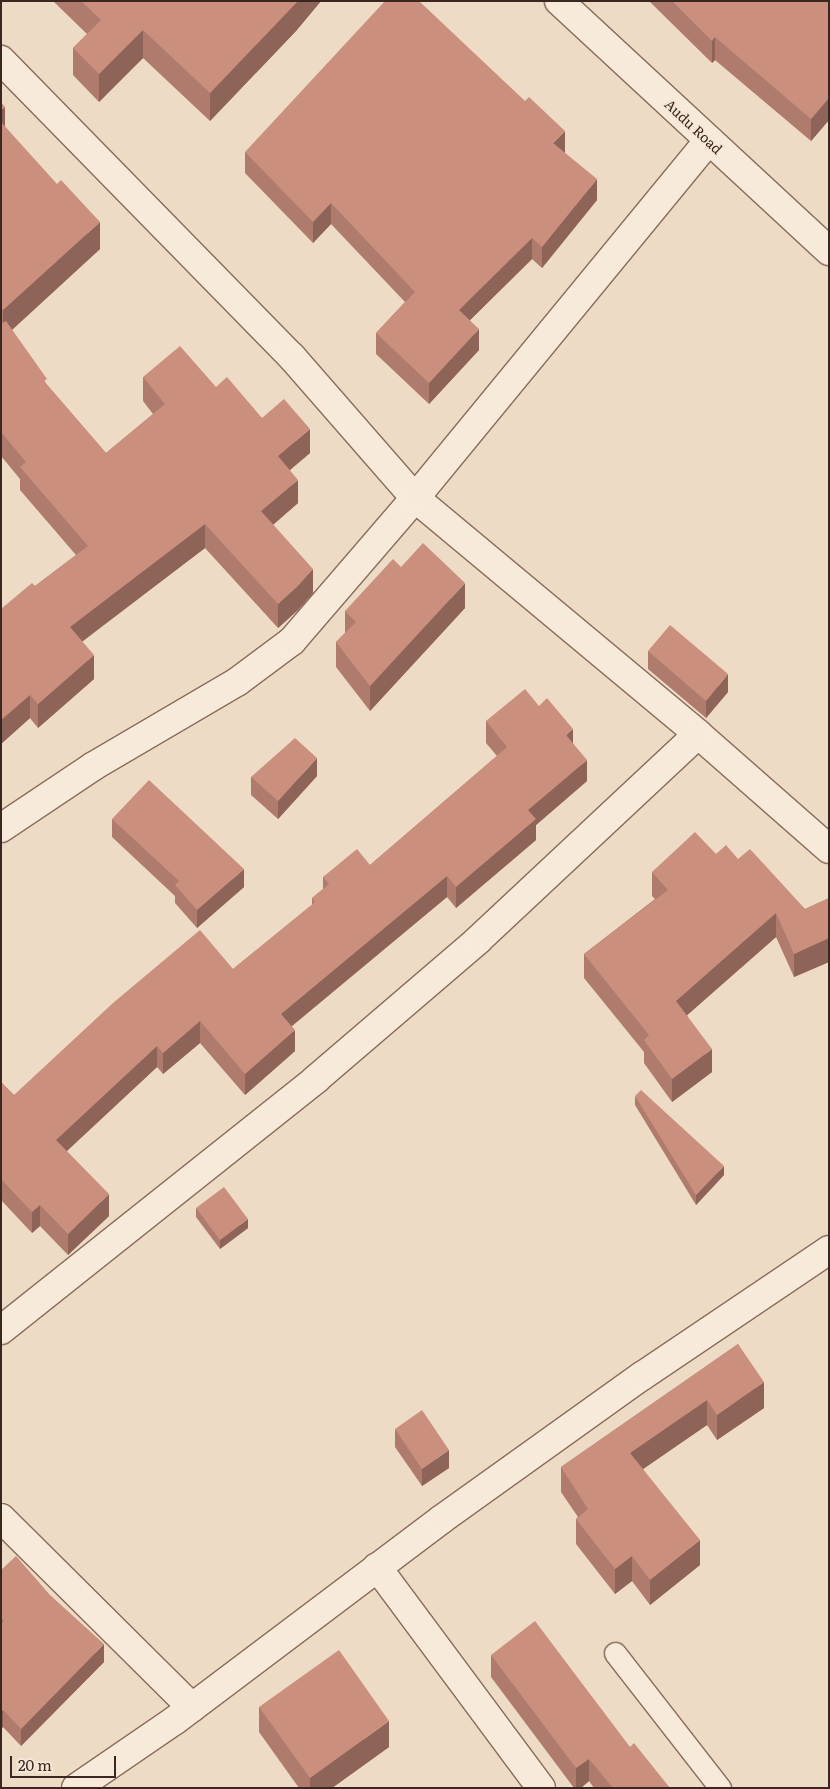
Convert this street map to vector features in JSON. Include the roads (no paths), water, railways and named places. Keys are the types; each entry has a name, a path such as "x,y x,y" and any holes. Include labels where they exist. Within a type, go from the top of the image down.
{"street":[{"name":"Audu Road","path":"559,1 829,251"},
{"path":"1,60 292,357 415,498 698,734 829,849"},
{"path":"1,828 92,767 237,682 292,641 415,498 709,140"},
{"path":"1,1330 324,1072 478,940 698,734"},
{"path":"76,1788 192,1708 377,1567 642,1376 829,1250"},
{"path":"1,1518 192,1708"},
{"path":"377,1567 541,1788"}],"lane":[{"path":"615,1653 720,1788"}]}
